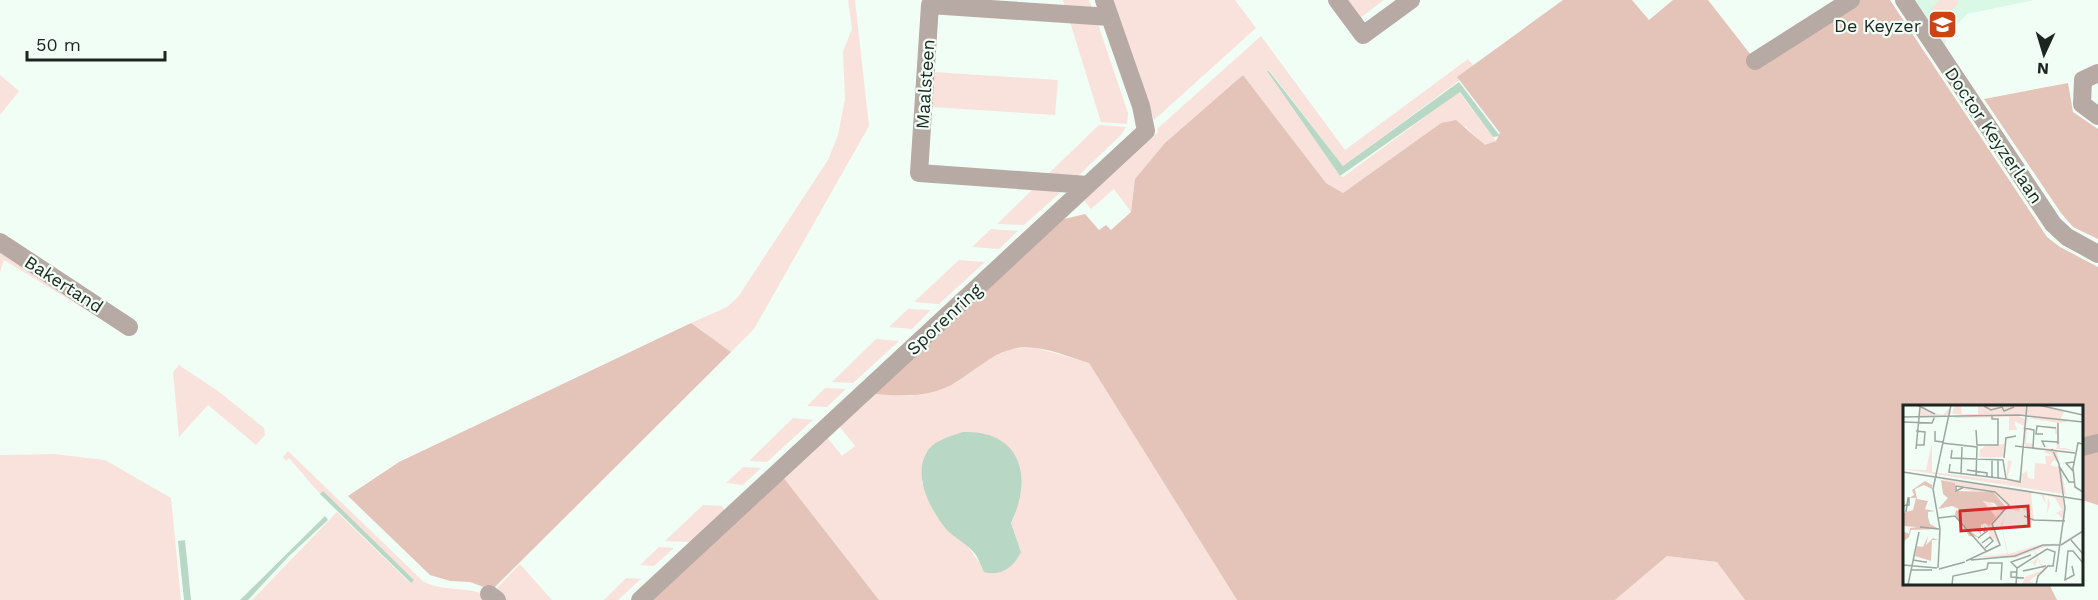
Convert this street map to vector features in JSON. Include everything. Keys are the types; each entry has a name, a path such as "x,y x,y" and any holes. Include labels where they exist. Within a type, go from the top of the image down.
{"street":[{"path":"1337,0 1363,35 1411,0"},
{"path":"1755,61 1851,0"},
{"name":"Doctor Keyzerlaan","path":"1904,0 2053,224 2067,237 2098,254"},
{"name":"Maalsteen","path":"1088,185 920,174 930,5 1107,8"},
{"name":"Sporenring","path":"640,600 1146,131 1141,106 1107,8"},
{"path":"2098,73 2083,80 2082,104 2098,116"},
{"name":"Bakertand","path":"0,242 129,327"},
{"path":"2083,447 2098,442"}],"shaded area":[{"path":"848,0 855,0 869,126 754,329 731,352 691,323 727,307 738,297 828,160 838,135 845,99 843,51 852,29"},
{"path":"1063,0 1089,0 1092,8 1065,7"},
{"path":"1113,0 1235,0 1256,28 1154,120"},
{"path":"1347,0 1384,0 1360,18"},
{"path":"1563,0 1632,0 1649,20 1673,0 1708,0 1758,64 1859,0 1890,0 2047,237 2060,247 2098,267 2098,505 2083,500 2083,405 1903,405 1903,585 2050,585 2057,600 1745,600 1717,562 1667,556 1615,600 1237,600 1089,363 1049,350 1019,348 995,356 948,387 918,395 874,394 1064,219 1085,214 1099,230 1106,225 1111,230 1131,212 1135,179 1165,143 1243,75 1326,183 1343,193 1441,123 1456,120 1485,145 1496,141 1500,133 1457,77"},
{"name":"De Keyzer","path":"1912,0 2034,0 1967,14 1946,36 1945,51"},
{"path":"1940,0 1957,0 1959,3 1941,22 1935,21 1931,14 1932,7"},
{"path":"1070,22 1098,24 1128,113 1127,124 1101,122"},
{"path":"1261,36 1345,150 1468,59 1474,66 1458,77 1460,80 1343,166 1270,71 1267,71 1340,176 1343,177 1459,92 1496,141 1485,146 1466,127 1441,123 1343,193 1326,183 1243,75 1135,179 1131,212 1114,189 1091,209 1084,200 1158,132 1157,129"},
{"path":"1267,71 1343,166 1459,82 1500,136 1493,137 1460,92 1340,176"},
{"path":"934,72 1058,80 1055,115 931,107"},
{"path":"0,75 19,91 0,115"},
{"path":"2068,83 2073,112 2098,129 2098,239 2073,227 2061,213 1984,99"},
{"path":"1099,125 1126,127 1121,135 1077,177 1047,175"},
{"path":"1033,189 1062,191 1024,225 997,224"},
{"path":"991,229 1018,231 999,249 972,247"},
{"path":"0,248 96,316 4,260 0,272"},
{"path":"959,260 985,262 939,304 914,302"},
{"path":"908,309 931,310 912,329 889,327"},
{"path":"691,323 731,352 492,590 470,582 450,581 430,575 348,496 399,462"},
{"path":"876,339 899,341 853,383 832,382"},
{"path":"1033,347 1089,363 1237,600 879,600 783,477 827,437 842,456 855,446 839,426 874,394 911,396 956,383 989,359 1010,349","holes":["927,452 1015,516 1011,523 1021,552 979,562 922,483 923,464"]},
{"path":"179,365 218,391 264,428 265,435 256,445 208,405 179,437 173,372"},
{"path":"825,388 846,389 827,407 807,406"},
{"path":"793,418 813,420 767,462 749,461"},
{"path":"963,432 983,433 998,439 1010,448 1021,474 1018,506 1011,523 1021,552 1015,562 1001,572 984,572 973,551 947,530 941,522 925,493 922,472 927,452 938,441"},
{"path":"288,451 424,582 438,587 481,593 483,600 252,600 337,512 410,583 414,580 323,492 320,494 289,458 286,461 283,457"},
{"path":"54,454 105,460 171,498 181,600 0,600 0,455"},
{"path":"743,467 761,468 743,485 726,483"},
{"path":"783,477 879,600 651,600"},
{"path":"323,491 414,580 411,583 320,494"},
{"path":"703,505 722,506 725,510 690,542 665,541"},
{"path":"325,516 328,520 289,556 248,600 240,600"},
{"path":"185,540 191,600 184,600 178,541"},
{"path":"659,547 674,548 654,566 640,565"},
{"path":"1667,556 1717,562 1745,600 1615,600"},
{"path":"520,564 552,600 505,600 496,589"},
{"path":"626,578 641,579 618,600 604,600"}],"place":[{"name":"De Keyzer","path":"1942,25"}]}
